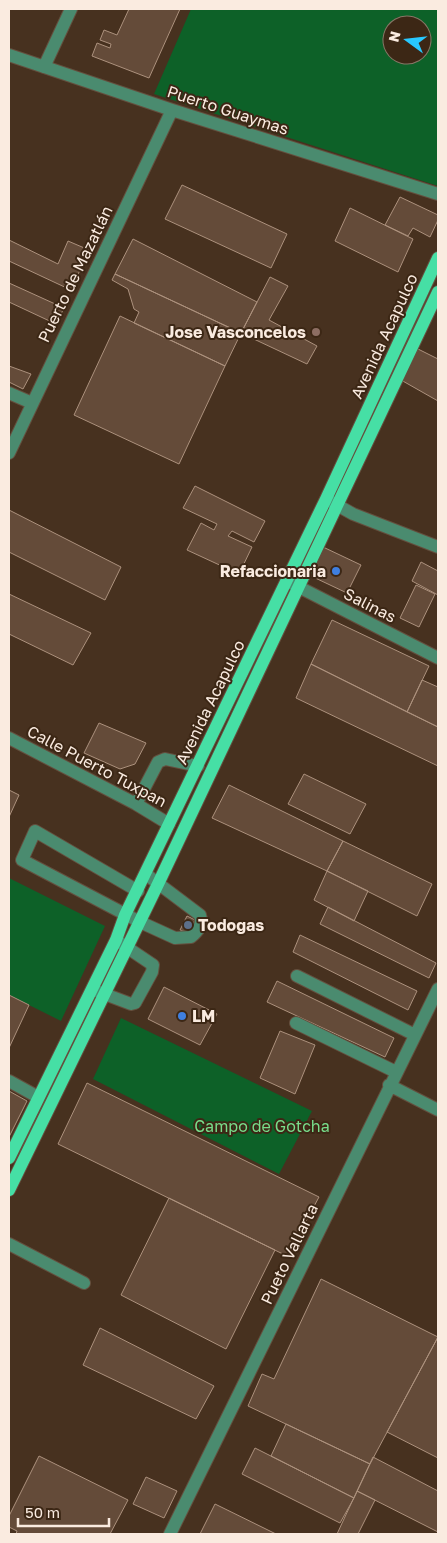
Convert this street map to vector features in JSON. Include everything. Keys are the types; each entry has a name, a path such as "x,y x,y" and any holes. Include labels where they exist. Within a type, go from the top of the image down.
{"main road":[{"name":"Avenida Acapulco","path":"9,1190 98,991 125,915 146,875 438,262"},
{"name":"Avenida Acapulco","path":"9,1158 38,1097 98,991 127,947 140,922 438,292"}],"street":[{"path":"44,66 71,9"},
{"name":"Puerto Guaymas","path":"9,55 172,110 438,194"},
{"name":"Puerto de Mazatlán","path":"9,453 172,110"},
{"path":"9,393 32,403"},
{"path":"326,499 353,514 438,547"},
{"name":"Salinas","path":"286,580 438,658"},
{"name":"Calle Puerto Tuxpan","path":"9,738 136,804 169,824"},
{"path":"136,804 158,762 165,759 198,766"},
{"path":"138,891 35,831 22,860 140,922 175,938 191,938 198,931 202,922 200,915 146,875"},
{"path":"98,991 131,1004 135,1003 152,972 153,965 116,940"},
{"path":"298,976 415,1036"},
{"name":"Pueto Vallarta","path":"170,1534 438,989"},
{"path":"296,1023 396,1072"},
{"path":"9,1081 38,1097"},
{"path":"390,1085 438,1110"},
{"path":"9,1244 84,1283"}],"green space":[{"path":"191,9 438,9 438,186 154,94"},
{"path":"9,878 105,926 61,1021 9,995"},
{"name":"Campo de Gotcha","path":"121,1018 312,1111 279,1174 93,1079"}],"building":[{"path":"129,9 180,9 149,78 92,56 97,43 110,48 111,44 100,40 104,30 117,35"},
{"path":"182,185 287,234 271,268 165,219"},
{"path":"400,197 438,215 438,220 430,237 413,228 408,236 385,225"},
{"path":"350,208 413,239 398,272 335,241"},
{"path":"133,239 257,302 241,333 115,274"},
{"path":"9,240 58,264 68,241 89,250 71,290 9,261"},
{"path":"115,274 241,333 225,366 134,323 139,312 134,309 128,289 112,280"},
{"path":"270,277 288,286 269,320 317,346 307,364 241,333"},
{"path":"9,283 64,308 56,324 9,302"},
{"path":"120,316 225,366 179,464 74,415"},
{"path":"418,349 438,359 438,401 401,380"},
{"path":"9,366 31,374 23,389 9,382"},
{"path":"195,486 265,521 254,542 232,531 228,536 252,547 239,574 187,550 201,523 214,530 217,524 183,508"},
{"path":"9,510 121,567 105,600 9,552"},
{"name":"Refaccionaria","path":"323,547 361,565 347,593 311,576"},
{"path":"421,562 438,571 438,595 412,581"},
{"path":"416,585 435,594 419,627 400,618"},
{"path":"9,594 91,633 73,665 9,634"},
{"path":"332,620 429,666 407,712 311,664"},
{"path":"311,664 438,727 438,766 296,698"},
{"path":"422,680 438,687 438,727 407,712"},
{"path":"99,723 146,743 135,764 120,769 84,753"},
{"path":"304,774 366,804 350,834 288,804"},
{"path":"229,785 343,841 327,871 212,818"},
{"path":"9,790 19,795 9,817"},
{"path":"343,841 432,884 417,916 327,871"},
{"path":"327,871 368,891 354,921 314,900"},
{"path":"328,907 436,963 429,978 320,924"},
{"name":"Todogas","path":"187,916 195,920 189,933 180,930"},
{"path":"300,935 417,991 408,1010 293,952"},
{"path":"277,981 394,1038 385,1057 267,1002"},
{"name":"LM","path":"164,987 217,1014 200,1045 148,1019"},
{"path":"9,995 29,1005 9,1048"},
{"path":"280,1031 315,1045 295,1094 260,1078"},
{"path":"87,1083 319,1197 287,1256 58,1144"},
{"path":"9,1091 27,1101 9,1137"},
{"path":"169,1198 275,1250 226,1349 121,1295"},
{"path":"321,1279 438,1337 370,1464 248,1406 262,1374 274,1379"},
{"path":"100,1328 214,1386 196,1419 83,1365"},
{"path":"438,1337 438,1458 387,1432"},
{"path":"286,1424 370,1464 354,1498 271,1456"},
{"path":"255,1448 354,1498 340,1523 242,1474"},
{"path":"39,1456 128,1500 110,1534 16,1534 17,1531 9,1527 9,1516"},
{"path":"373,1457 438,1491 438,1532 357,1491"},
{"path":"146,1477 177,1491 164,1518 133,1504"},
{"path":"357,1491 375,1500 358,1534 337,1534"},
{"path":"215,1504 276,1534 200,1534"}],"place":[{"name":"Jose Vasconcelos","path":"316,332"},
{"name":"Refaccionaria","path":"336,571"},
{"name":"Todogas","path":"188,925"},
{"name":"LM","path":"182,1016"}]}
